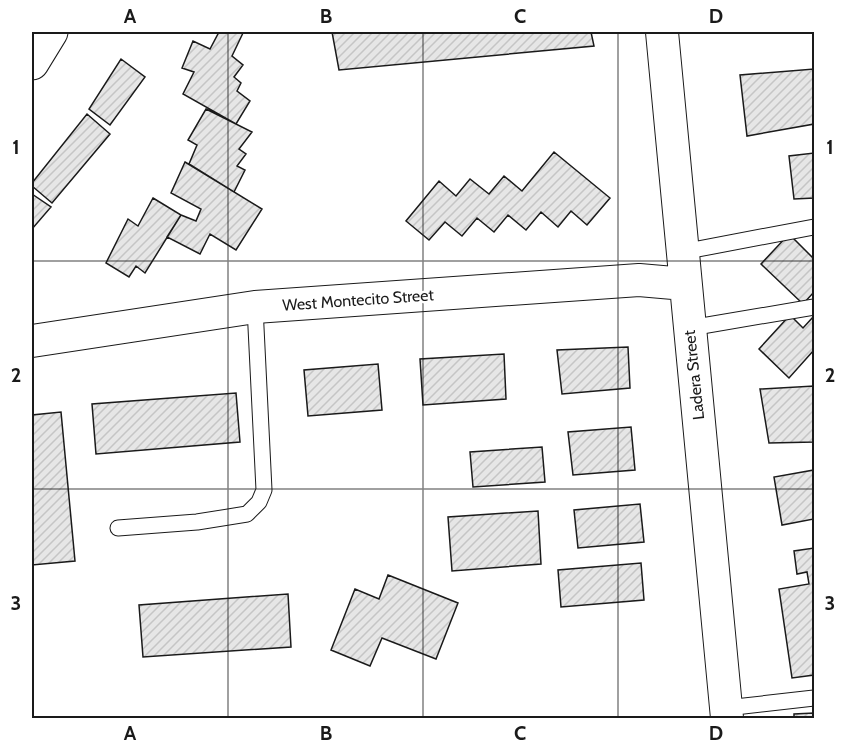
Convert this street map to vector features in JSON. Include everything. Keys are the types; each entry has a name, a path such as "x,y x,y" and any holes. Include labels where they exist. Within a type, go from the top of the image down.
{"main road":[{"path":"32,63 51,32"}],"street":[{"name":"Ladera Street","path":"662,32 727,713"},
{"name":"West Montecito Street","path":"32,341 255,308 639,280 686,284"}],"lane":[{"path":"682,252 814,227"},
{"path":"690,328 814,307"},
{"path":"118,528 197,522 247,514 259,502 264,490 255,308"},
{"path":"727,713 814,698"}],"building":[{"path":"219,32 243,33 232,56 243,65 234,77 241,83 237,91 250,101 236,124 183,94 194,72 182,68 193,41 210,49"},
{"path":"332,32 591,32 594,46 339,70"},
{"path":"121,59 145,77 110,125 89,109"},
{"path":"814,69 814,124 747,136 740,75"},
{"path":"206,109 252,132 239,149 246,154 237,166 245,170 234,192 189,164 197,145 188,140"},
{"path":"87,114 110,134 52,203 32,186 32,183"},
{"path":"554,152 610,198 587,225 571,211 558,227 541,212 526,230 508,215 494,232 477,218 462,236 445,222 429,240 406,221 439,181 456,196 470,179 489,194 504,176 522,191"},
{"path":"814,153 814,198 794,199 789,156"},
{"path":"185,162 262,209 236,250 210,234 200,254 167,237 181,215 196,221 201,209 171,193"},
{"path":"32,194 51,207 32,229"},
{"path":"153,198 181,215 145,273 136,266 129,277 106,263 128,219 138,226"},
{"path":"789,234 814,259 814,292 803,304 761,264"},
{"path":"790,315 803,328 814,316 814,350 789,378 759,349"},
{"path":"628,347 630,388 562,394 557,350"},
{"path":"504,354 506,399 423,405 420,359"},
{"path":"378,364 382,410 308,416 304,370"},
{"path":"814,386 814,442 769,443 760,389"},
{"path":"236,393 240,442 96,454 92,404"},
{"path":"61,412 75,561 32,565 32,415"},
{"path":"631,427 635,470 573,475 568,432"},
{"path":"542,447 545,482 473,487 470,452"},
{"path":"814,470 814,519 782,525 774,477"},
{"path":"640,504 644,542 578,548 574,510"},
{"path":"538,511 541,564 452,571 448,517"},
{"path":"814,548 814,675 792,678 779,589 809,584 807,572 797,574 794,551"},
{"path":"641,563 644,600 561,607 558,570"},
{"path":"388,575 458,603 436,659 382,638 370,666 331,650 355,589 379,599"},
{"path":"288,594 291,647 143,657 139,605"},
{"path":"814,713 814,718 794,718 794,714"}]}
